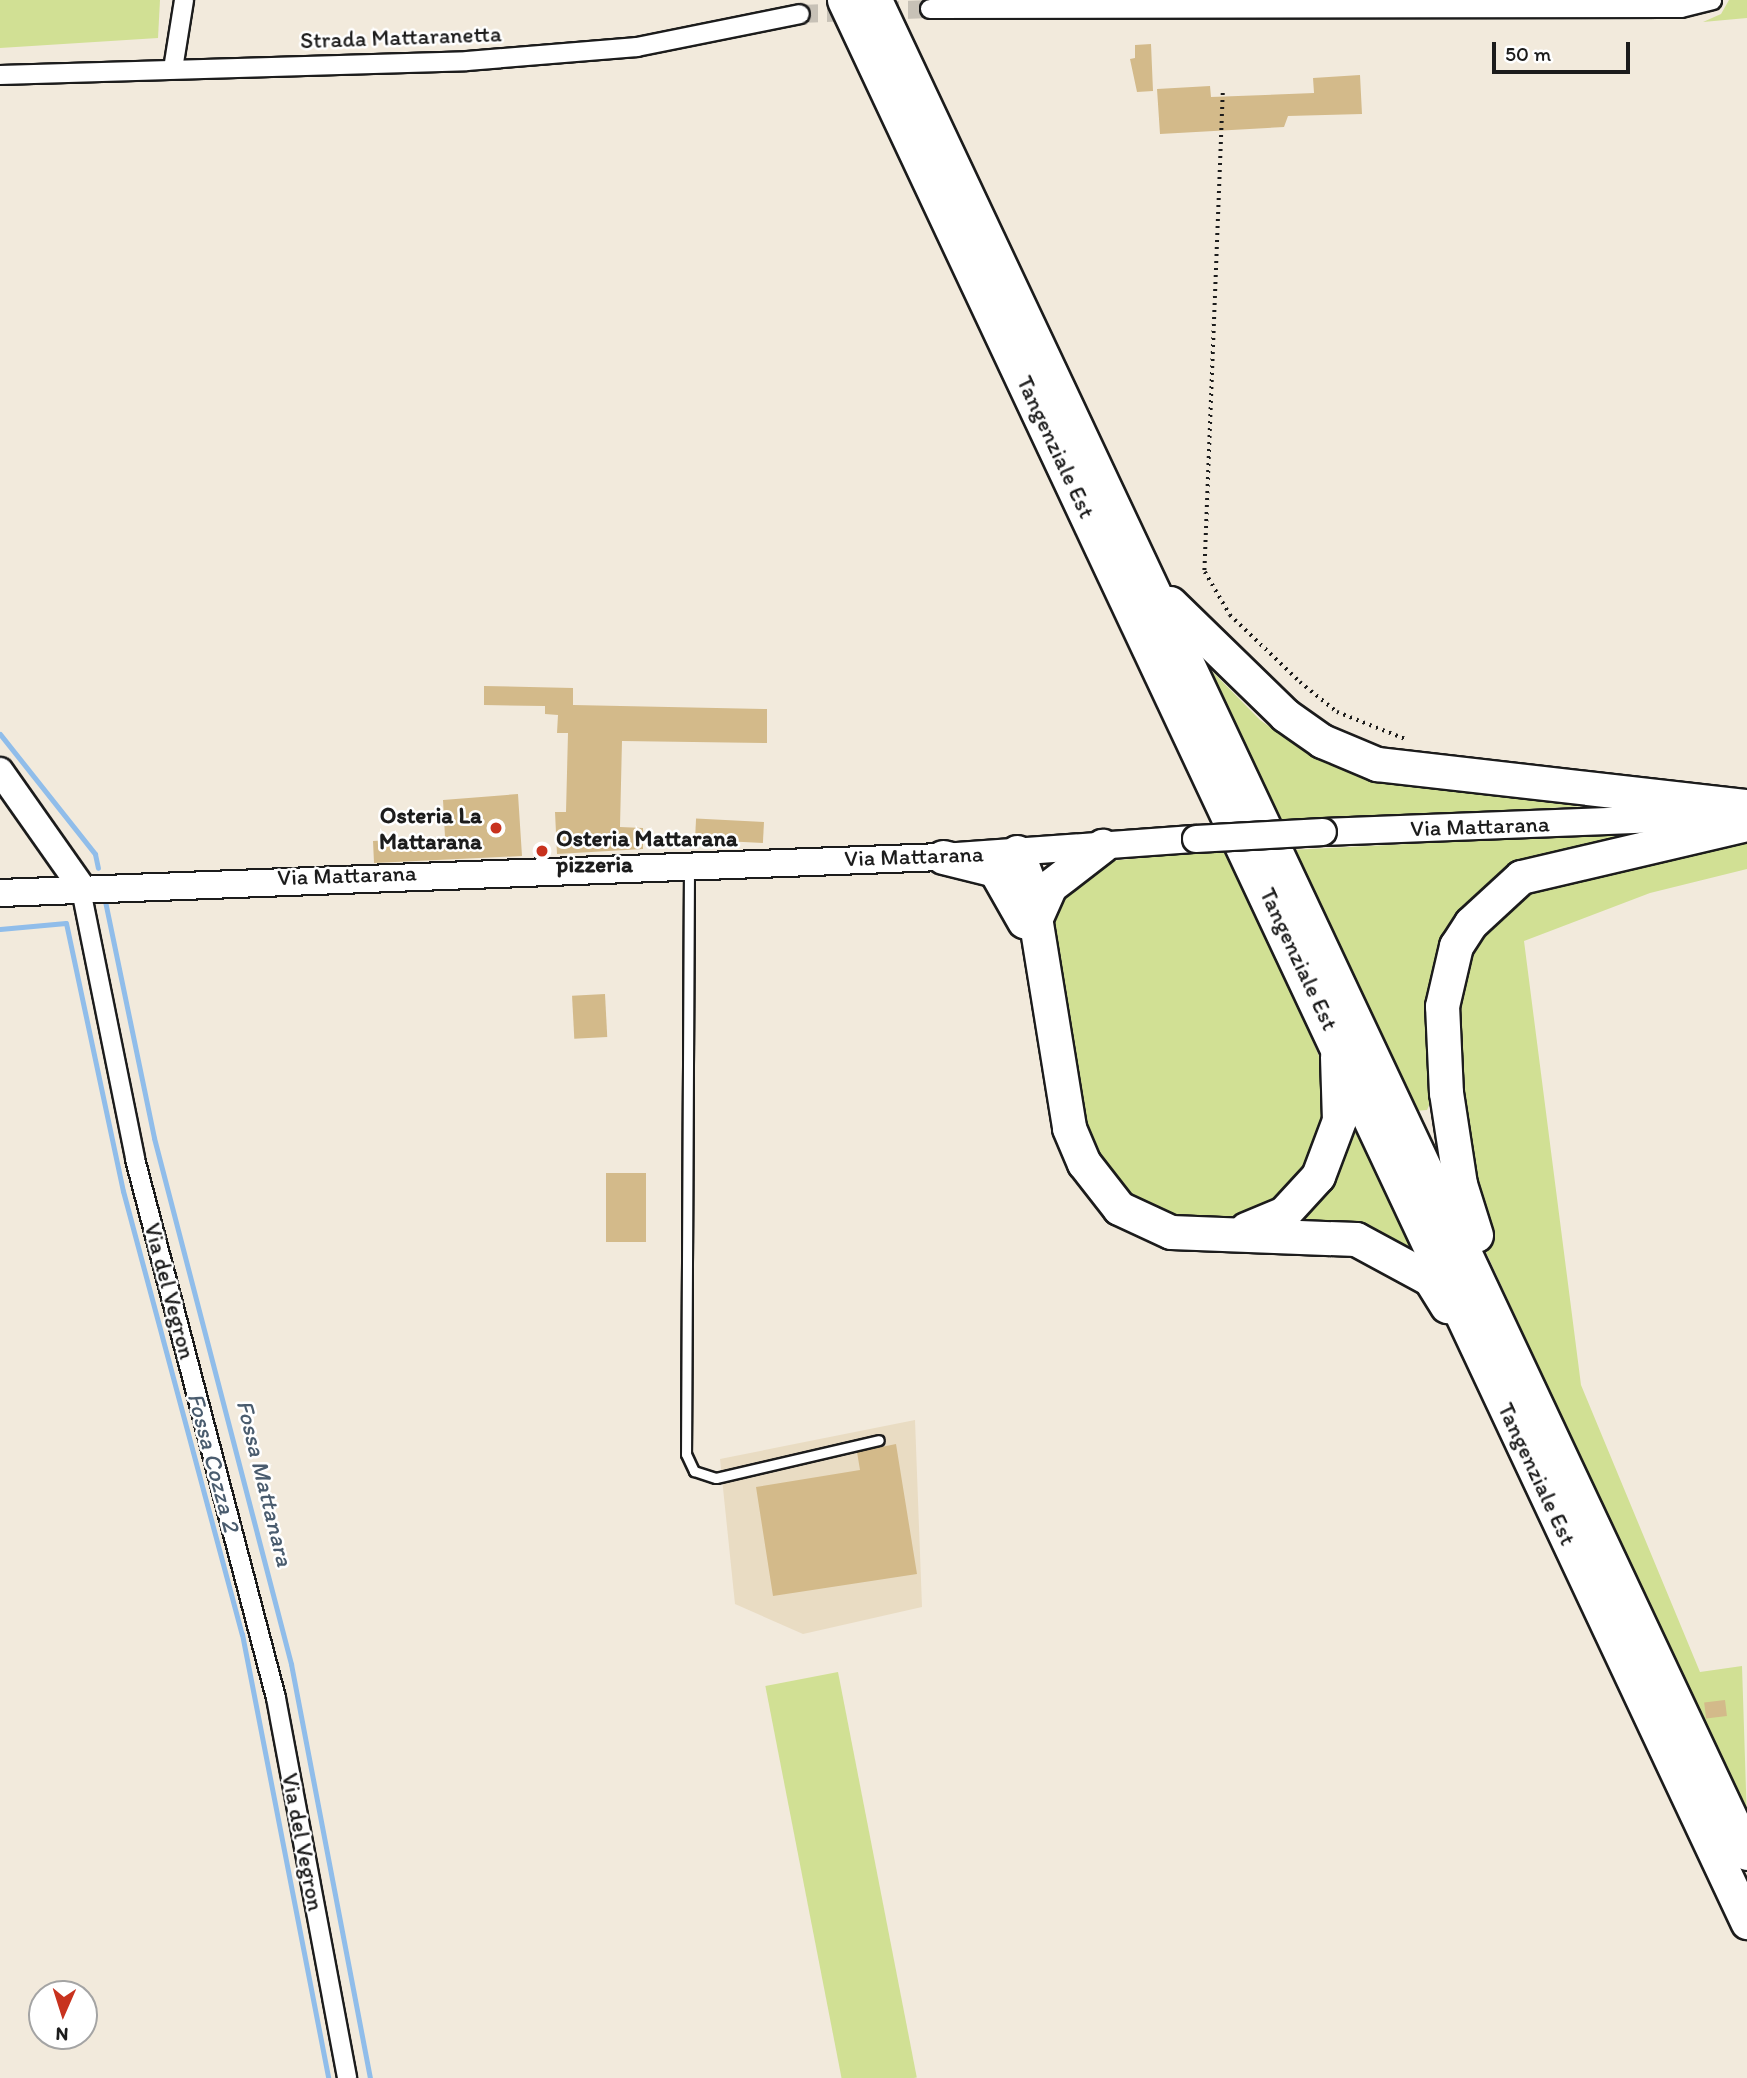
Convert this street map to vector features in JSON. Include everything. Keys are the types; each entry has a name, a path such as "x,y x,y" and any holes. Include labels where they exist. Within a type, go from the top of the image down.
{"highway":[{"name":"Tangenziale Est","path":"844,0 1336,1041 1747,1922"},
{"name":"Tangenziale Est","path":"875,0 1747,1853"},
{"path":"1154,589 1285,715 1322,741 1377,764 1747,806"},
{"path":"1516,1361 1460,1184 1446,1093 1442,1006 1456,946 1498,892 1521,877 1747,824"},
{"path":"1034,939 1034,918 1050,886 1101,846"},
{"path":"1008,887 1017,852"},
{"path":"1017,852 1030,886 1034,939 1069,1128 1084,1163 1119,1208 1171,1232 1356,1239 1430,1279 1515,1426"},
{"path":"943,857 984,864 1008,887 1034,939"},
{"path":"1234,1233 1284,1213 1318,1176 1339,1120 1336,1041"}],"street":[{"path":"173,69 184,0"},
{"path":"930,9 1681,8 1712,0"},
{"name":"Strada Mattaranetta","path":"0,75 467,61 638,47 800,14"},
{"name":"Via del Vegron","path":"0,771 80,885 135,1158 276,1698 347,2078"},
{"name":"Via Mattarana","path":"0,893 80,885 689,863 943,857 1323,832 1747,815"}],"lane":[{"path":"689,863 686,1454 694,1471 716,1478 879,1440"}],"path":[{"path":"1223,93 1205,572 1230,615 1300,682 1368,728 1417,741"}],"shaded area":[{"path":"915,1420 922,1607 803,1634 735,1604 720,1459"}],"green space":[{"path":"0,0 160,0 158,38 0,48"},
{"path":"1729,0 1747,0 1747,18 1703,22 1721,14"},
{"path":"1206,665 1260,720 1298,747 1374,779 1491,794 1650,803 1273,822"},
{"path":"1661,831 1471,910 1433,1096 1427,1110 1413,1111 1290,850"},
{"path":"1747,832 1747,869 1650,893 1524,941 1581,1385 1700,1672 1742,1666 1747,1821 1474,1226 1452,1047 1462,971 1499,913 1531,891"},
{"path":"1231,849 1330,1082 1314,1159 1260,1214 1200,1226 1132,1204 1085,1142 1045,948 1053,895 1100,862"},
{"path":"1353,1122 1413,1247 1407,1251 1302,1226 1295,1213"},
{"path":"838,1672 917,2077 842,2078 765,1686"}],"building":[{"path":"1151,44 1153,91 1137,92 1130,59 1135,58 1135,45"},
{"path":"1360,75 1362,114 1288,116 1284,127 1160,134 1157,89 1210,86 1211,97 1314,93 1313,78"},
{"path":"484,686 573,688 573,705 767,709 767,743 622,741 620,827 643,828 643,849 557,854 555,812 566,812 568,733 557,733 558,715 545,714 545,706 484,705"},
{"path":"518,794 522,856 374,863 373,841 445,837 443,800"},
{"path":"696,818 764,822 763,843 695,839"},
{"path":"605,994 607,1037 574,1039 572,996"},
{"path":"606,1173 646,1173 646,1242 606,1242"},
{"path":"896,1444 917,1574 773,1596 756,1487 860,1470 857,1452"},
{"path":"1725,1700 1727,1716 1706,1718 1704,1703"}],"waterway":[{"name":"Fossa Mattanara","path":"0,734 95,854 98,868"},
{"name":"Fossa Mattanara","path":"105,901 154,1138 291,1664 370,2078"},
{"name":"Fossa Cozza 2","path":"0,929 66,923 123,1191 242,1634 328,2078"}],"tunnel":[{"path":"800,14 930,9"}],"place":[{"name":"Osteria La Mattarana","path":"496,828"},
{"name":"Osteria Mattarana pizzeria","path":"542,851"}]}
